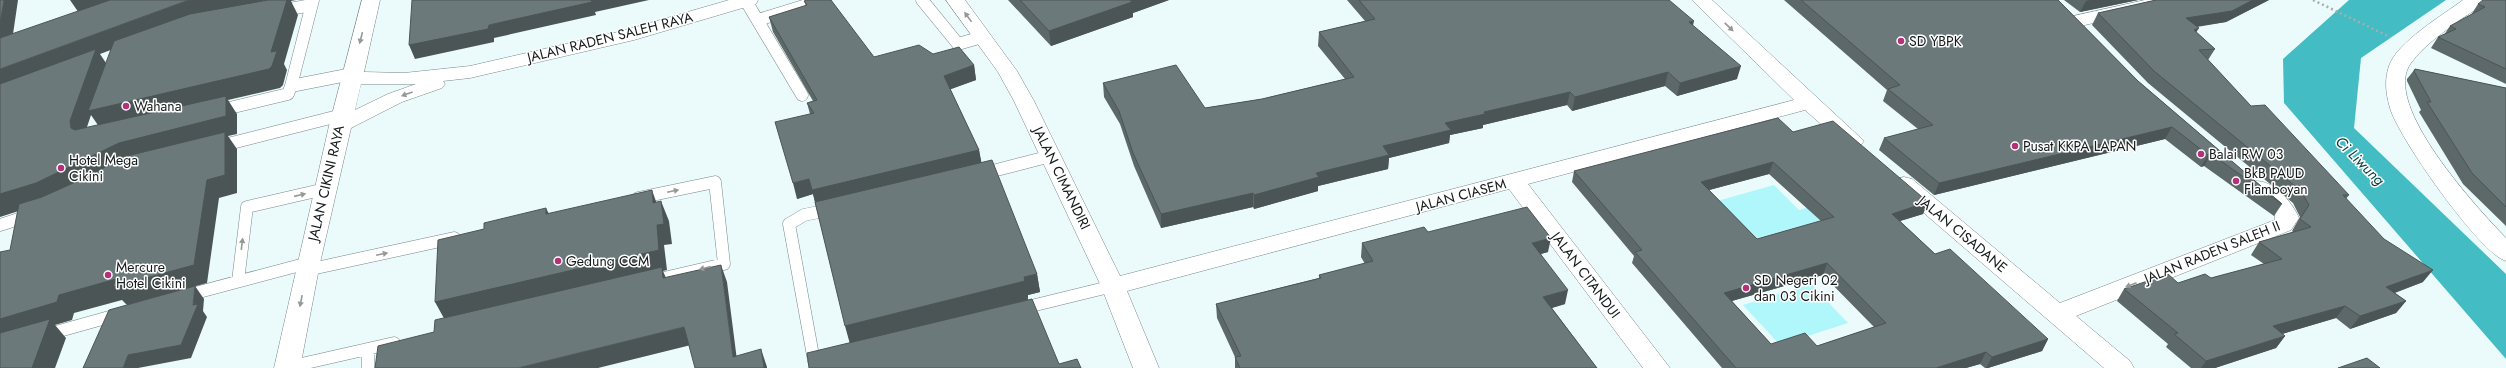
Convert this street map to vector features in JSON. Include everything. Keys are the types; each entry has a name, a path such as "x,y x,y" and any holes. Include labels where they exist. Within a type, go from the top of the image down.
{"street":[{"name":"JALAN CIKINI RAYA","path":"288,368 340,120 371,0"},
{"name":"JALAN RADEN SALEH RAYA","path":"340,120 395,98 470,72 627,36 748,0"},
{"name":"JALAN CIMANDIRI","path":"955,0 1007,71 1052,156 1113,286 1146,368"},
{"path":"1701,0 1809,103 1869,154"},
{"path":"2092,37 2069,14 2170,0"},
{"path":"2475,0 2416,46 2399,65 2393,81 2395,98 2416,142 2464,207 2506,253"},
{"name":"JALAN RADEN SALEH RAYA","path":"351,76 404,79 470,72"},
{"name":"JALAN CIASEM","path":"1113,286 1809,103"},
{"name":"JALAN CISADANE","path":"1887,170 2121,368"},
{"name":"JALAN RADEN SALEH II","path":"2056,314 2283,225 2288,218 2284,209 2242,174"},
{"name":"JALAN CITANDUI","path":"1514,181 1657,368"}],"lane":[{"path":"748,0 802,95"},
{"path":"758,20 823,0"},
{"path":"922,0 958,44 982,38"},
{"path":"204,114 288,94 312,1 265,14"},
{"path":"291,86 351,76"},
{"path":"203,150 340,120"},
{"path":"971,176 1052,156"},
{"path":"629,200 715,182 724,264 640,284"},
{"path":"238,281 246,207 325,189"},
{"path":"838,355 814,361 789,224 793,219 801,216 848,205"},
{"path":"0,225 40,212"},
{"path":"169,301 238,281 465,236"},
{"path":"1006,312 1113,286"},
{"path":"31,339 130,311"},
{"path":"288,368 406,340"},
{"path":"368,349 368,368"}],"path":[{"path":"2313,0 2392,37"}],"shaded area":[{"path":"1774,185 1799,210 1830,201 1843,214 1754,239 1717,201"},
{"path":"1811,284 1848,323 1780,345 1743,305"}],"water":[{"name":"Ci Liwung","path":"2349,0 2446,0 2361,58 2354,128 2506,274 2506,359 2284,103 2283,59"}],"building":[{"path":"0,0 4,0 0,23"},
{"path":"110,0 191,0 0,69 0,38"},
{"path":"268,0 287,0 271,52 277,51 272,66 269,69 88,111 114,41 190,14"},
{"path":"412,0 591,0 592,2 489,25 488,29 409,45"},
{"path":"831,0 874,57 919,45 933,54 959,47 974,65 944,76 979,150 812,190 809,179 793,183 775,122 814,113 807,103 817,100 769,17 807,5 804,1"},
{"path":"1020,0 1130,0 1132,2 1049,31"},
{"path":"1359,0 1669,0 1694,21 1689,22 1741,66 1680,83 1668,72 1575,97 1570,92 1484,112 1485,114 1445,123 1451,130 1383,146 1389,155 1316,173 1319,177 1254,195 1253,193 1161,214 1133,153 1119,111 1103,83 1176,65 1205,108 1262,99 1354,77 1319,32 1375,19"},
{"path":"1801,0 2058,0 2138,81 2282,204 2211,154 2208,155 2172,127 1939,183 1884,138 1933,125 1888,89 1900,85"},
{"path":"2156,0 2253,0 2232,11 2186,18 2199,28 2194,30 2215,49 2199,50 2251,106 2265,105 2349,195 2343,195 2384,239 2433,270 2386,287 2406,301 2360,316 2345,306 2273,326 2285,336 2206,361 2174,334 2178,333 2124,289 2168,274 2178,283 2205,274 2211,278 2282,259 2259,242 2311,227 2300,219 2309,205 2301,191 2154,71 2098,13"},
{"path":"2483,0 2506,0 2506,69 2438,37 2456,29 2450,26 2485,7 2478,4"},
{"path":"96,49 70,121 71,128 75,130 226,96 226,116 119,143 36,183 0,194 0,84"},
{"path":"2415,69 2506,88 2506,207 2472,173 2427,102 2431,102 2414,71"},
{"path":"1778,118 1793,132 1833,121 1928,202 1892,214 1935,254 1950,249 2048,339 1992,357 1986,352 1936,368 1736,368 1635,252 1642,250 1574,171","holes":["1773,162 1834,217 1757,239 1701,182","1827,263 1886,323 1817,346 1805,333 1771,344 1724,293"]},
{"path":"225,132 225,175 207,180 194,265 113,287 116,279 59,295 57,302 0,319 0,252 10,250 19,204 42,197 89,176 123,157"},
{"path":"992,160 1037,274 1024,277 1025,281 845,326 815,202"},
{"name":"Gedung CCM","path":"652,190 653,203 661,201 664,224 657,225 659,250 435,302 438,240 484,229 484,223 546,208 546,214"},
{"path":"1527,207 1551,238 1532,243 1568,290 1543,297 1597,368 1240,368 1235,357 1241,356 1216,304 1321,278 1319,275 1373,261 1362,243 1424,227 1428,232"},
{"path":"721,265 733,357 761,349 764,368 695,368 684,327 518,368 375,368 378,346 434,332 435,320 662,267 663,278"},
{"path":"195,286 193,305 198,304 181,345 128,355 123,368 83,368 109,310"},
{"path":"1032,299 1059,364 1077,359 1081,368 809,368 807,353"},
{"path":"50,319 32,368 0,368 0,333"},
{"path":"2367,358 2380,368 2338,368"}],"place":[{"name":"SD YBPK","path":"1901,41"},
{"name":"Wahana","path":"126,106"},
{"name":"Pusat KKPA LAPAN","path":"2015,146"},
{"name":"Balai RW 03","path":"2201,154"},
{"name":"Hotel Mega Cikini","path":"61,168"},
{"name":"BkB PAUD Flamboyan","path":"2236,181"},
{"name":"Gedung CCM","path":"558,261"},
{"name":"Mercure Hotel Cikini","path":"108,275"},
{"name":"SD Negeri 02 dan 03 Cikini","path":"1746,288"}]}
